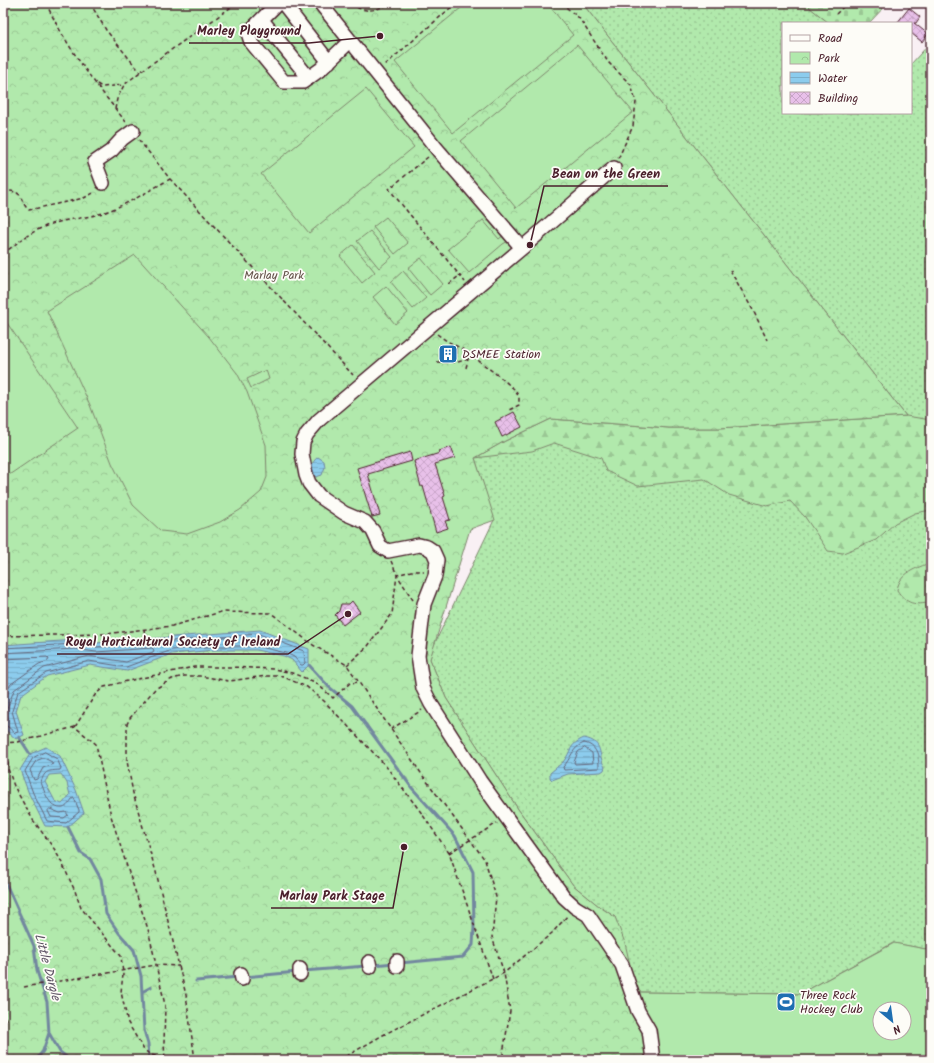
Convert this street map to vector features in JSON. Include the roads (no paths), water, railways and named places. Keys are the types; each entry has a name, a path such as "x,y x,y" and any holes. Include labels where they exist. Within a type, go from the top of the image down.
{"lane":[{"path":"278,3 252,29 249,36 251,42 284,82 303,82 329,62 350,41"},
{"path":"283,3 329,62"},
{"path":"320,3 438,149 522,248"},
{"path":"262,20 309,78"},
{"path":"103,184 96,162 111,151 122,139 133,131"},
{"path":"614,168 429,328 319,420 307,434 303,442 302,454 309,483 319,496 344,513 365,522 373,531 380,546 388,551 419,545 427,546 433,551 436,560 435,576 424,604 418,656 423,688 431,704 480,781 564,897 575,908 588,915 622,965 638,1012 649,1030 653,1060"}],"water":[{"path":"318,457 324,461 325,467 322,475 316,477 312,466"},
{"path":"260,630 309,649 309,665 302,672 292,660 284,656 256,650 215,650 172,654 127,671 90,665 47,676 21,695 16,711 24,735 16,739 3,728 3,645 76,640 96,643"},
{"path":"584,738 591,740 598,746 605,767 604,770 601,772 568,774 552,780 550,778 550,773 563,762 575,743"},
{"path":"46,747 60,756 76,790 84,813 68,827 45,826 29,794 20,770 30,754","holes":["61,774 67,783 70,795 62,804 55,801 45,782 49,775"]}],"waterway":[{"path":"309,665 329,687 352,706 412,788 455,836 473,872 473,945 463,957 400,963"},
{"path":"19,737 30,754"},
{"path":"68,827 81,853 90,859 101,879 106,914 119,933 134,950 141,976 144,1030 148,1044 149,1060"},
{"name":"Little Dargle","path":"3,877 34,946 37,971 47,1002 49,1033 60,1052 70,1060"},
{"path":"374,965 394,963"},
{"path":"304,971 366,966"},
{"path":"244,977 297,972"},
{"path":"196,981 239,977"},
{"path":"142,992 151,987"},
{"path":"36,1060 43,1051 49,1033"}],"place":[{"name":"Marley Playground","path":"380,36"},
{"name":"Bean on the Green","path":"530,245"},
{"name":"DSMEE Station","path":"448,354"},
{"name":"Royal Horticultural Society of Ireland","path":"348,614"},
{"name":"Marlay Park Stage","path":"404,847"},
{"name":"Three Rock Hockey Club","path":"786,1002"}],"park label":[{"name":"Marlay Park","path":"274,275"}]}
